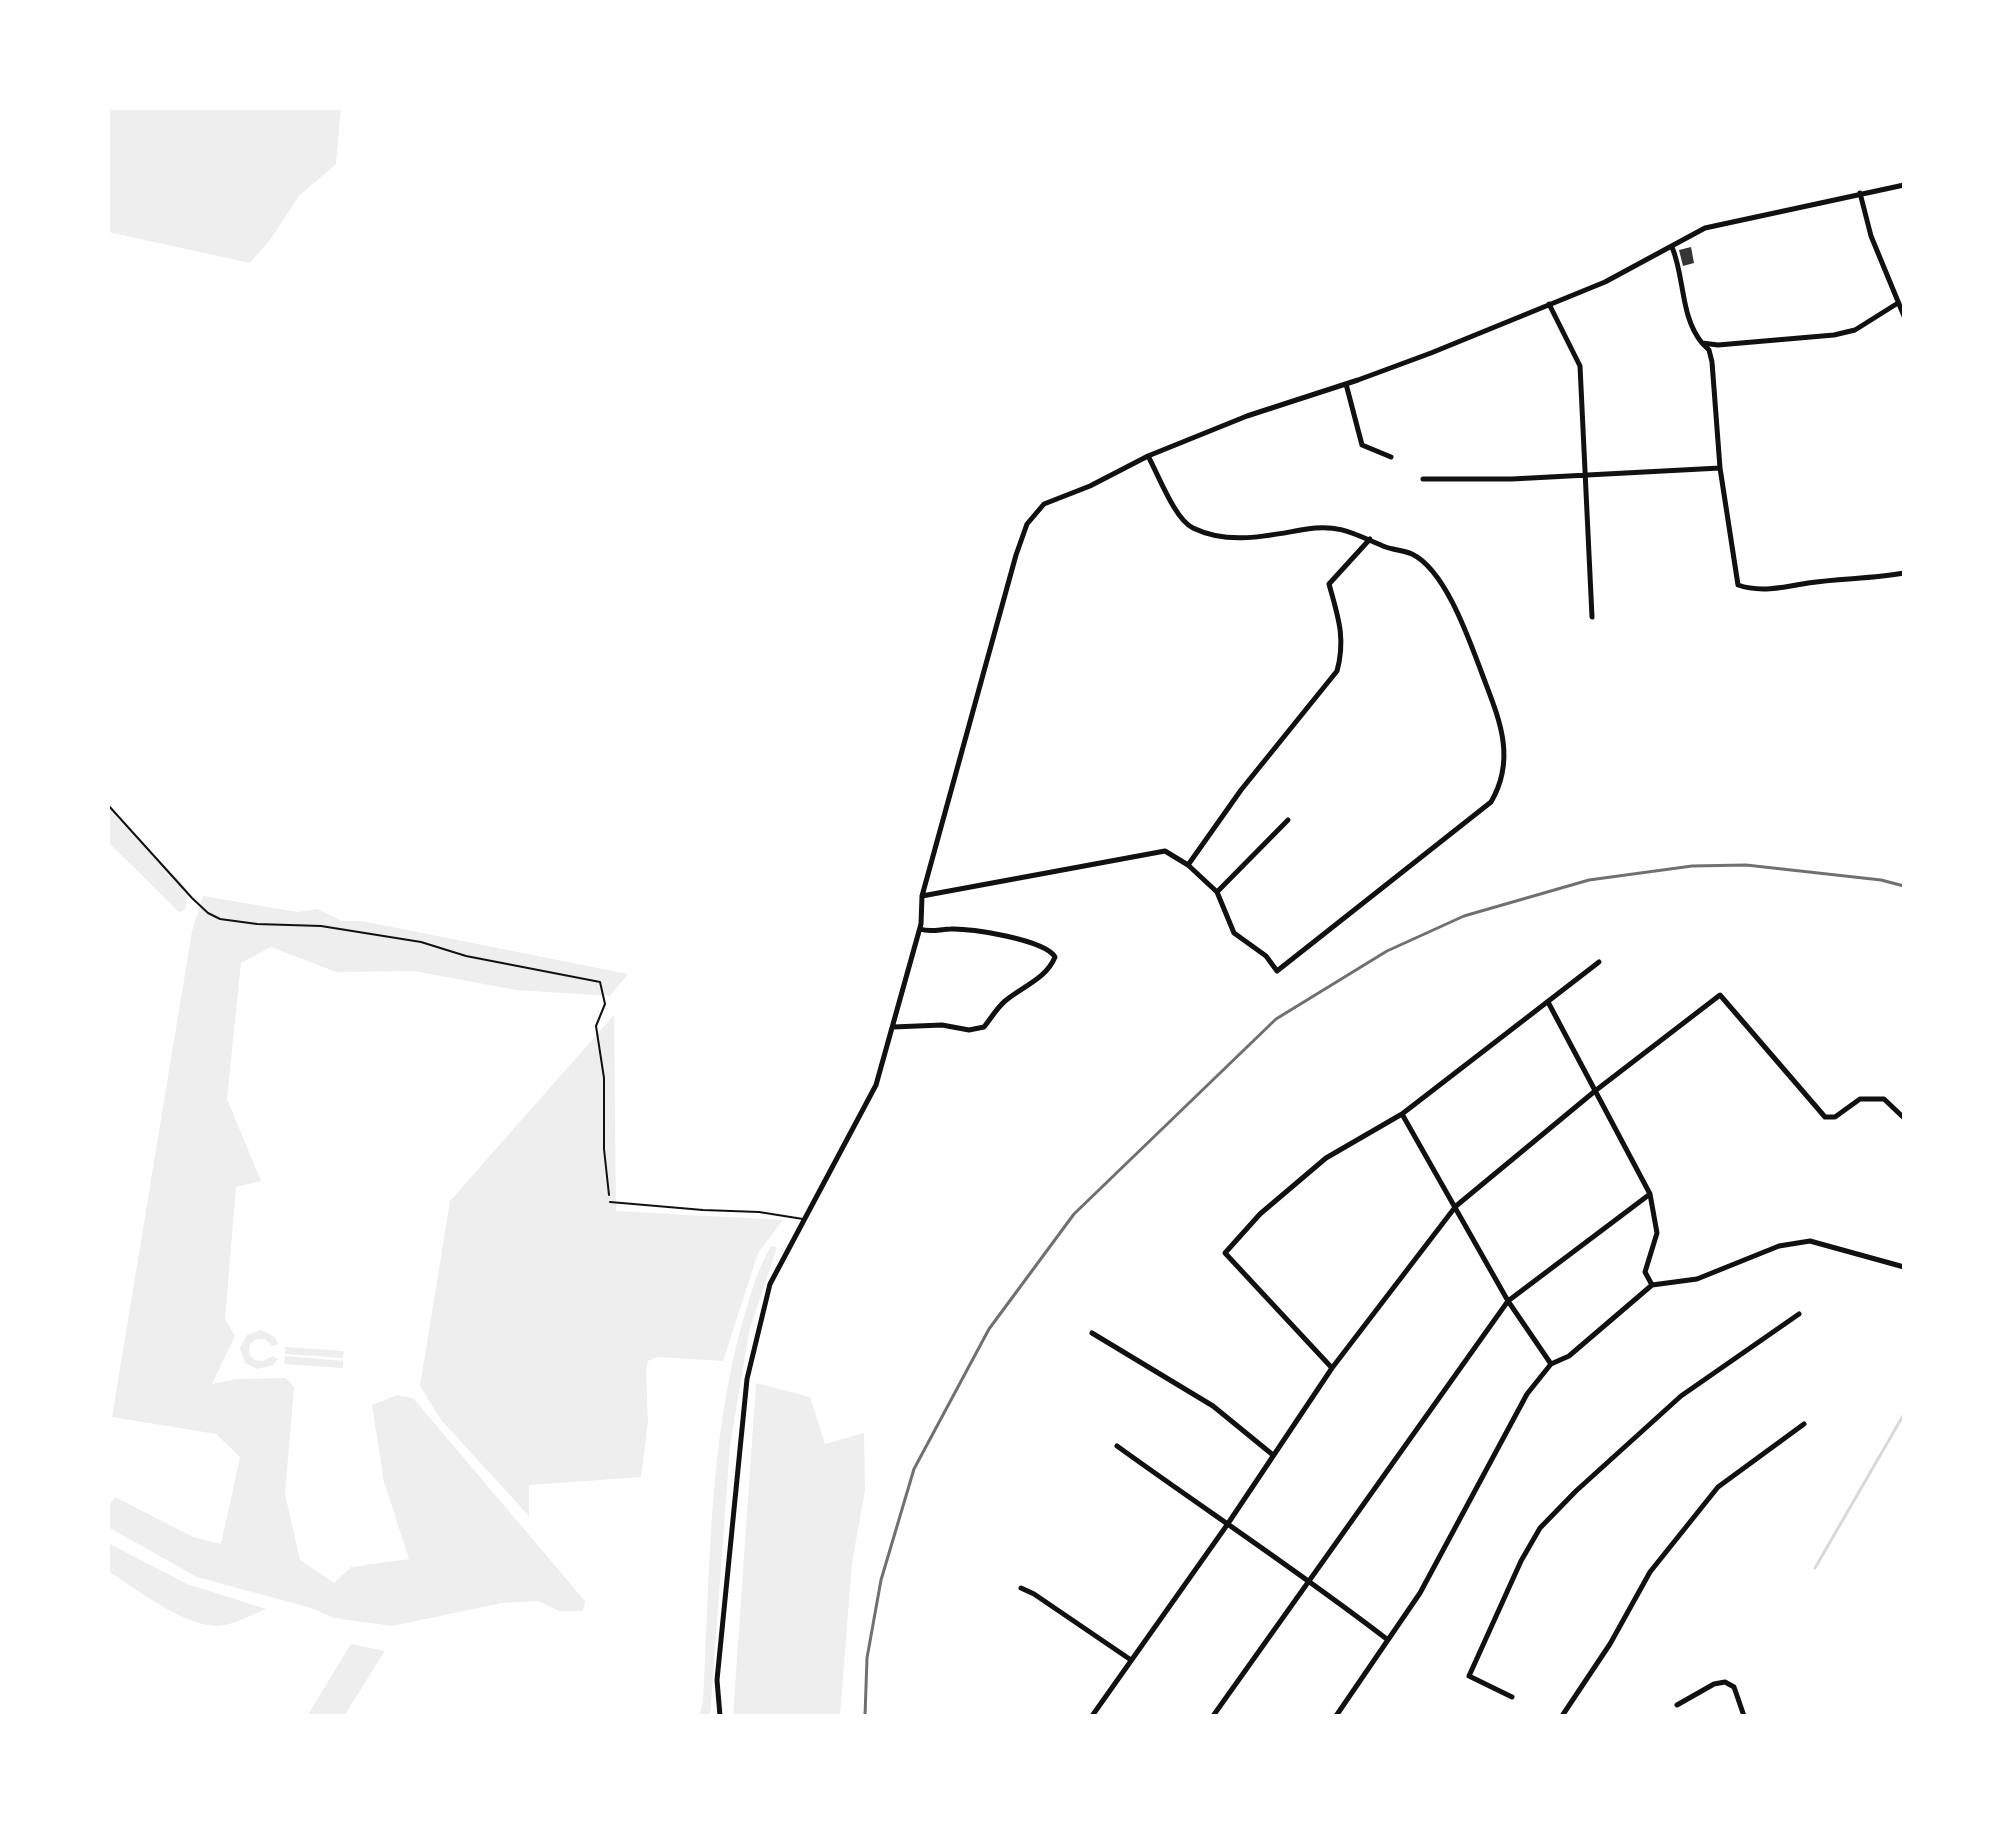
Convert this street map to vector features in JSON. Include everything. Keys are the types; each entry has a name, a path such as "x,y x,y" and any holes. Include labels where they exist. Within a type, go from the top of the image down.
{"street":[{"path":"720,1716 717,1680 747,1379 770,1284 876,1085 920,929 922,896 1027,524 1044,504 1090,486 1148,456 1247,416 1431,353 1605,282 1705,228 1904,185"},
{"path":"1860,193 1871,236 1904,316"},
{"path":"1672,247 1691,330 1709,350 1712,362 1720,468 1738,585 1747,589 1792,588 1808,583 1873,579 1904,573"},
{"path":"1702,343 1718,345 1834,335 1855,330 1898,303"},
{"path":"1549,304 1580,366 1592,617"},
{"path":"1346,384 1362,445 1391,457"},
{"path":"922,896 1165,851 1188,865 1217,892 1234,933 1266,956 1277,971 1491,802 1502,776 1505,742 1461,618 1428,565 1412,554 1384,547 1343,528 1329,527 1262,538 1213,536 1190,527 1177,511 1148,456"},
{"path":"1423,479 1586,476 1720,468"},
{"path":"1188,865 1241,790 1337,671 1343,650 1342,631 1329,584 1370,539"},
{"path":"1217,892 1288,820"},
{"path":"893,1027 942,1025 969,1030 984,1027 1000,1006 1030,986 1055,957 1045,948 984,932 951,929 928,932 920,929"},
{"path":"1332,1368 1225,1253 1260,1214 1326,1158 1402,1114 1599,962"},
{"path":"1092,1716 1227,1525 1332,1368 1456,1206 1595,1091 1720,995 1825,1117 1835,1117 1860,1099 1884,1099 1904,1118"},
{"path":"1548,1002 1650,1194 1657,1233 1645,1272 1652,1285"},
{"path":"1402,1114 1508,1301 1551,1364"},
{"path":"1213,1716 1508,1301 1650,1194"},
{"path":"1336,1716 1420,1593 1527,1394 1551,1364 1569,1356 1652,1285 1697,1279 1779,1246 1810,1241 1904,1267"},
{"path":"1512,1697 1469,1676 1521,1561 1540,1528 1576,1491 1681,1396 1799,1314"},
{"path":"1092,1333 1213,1406 1273,1455"},
{"path":"1562,1716 1610,1644 1650,1572 1718,1487 1804,1424"},
{"path":"1117,1446 1310,1580 1388,1640"},
{"path":"1021,1588 1131,1660"},
{"path":"1677,1705 1714,1684 1725,1682 1734,1687 1744,1716"}],"lane":[{"path":"610,1202 759,1212 804,1219"}],"path":[{"path":"108,805 192,898 220,919 257,924 321,926 421,942 466,956 600,982 605,1004 596,1026 604,1078 604,1149 610,1202"}],"shaded area":[{"path":"108,108 341,108 336,164 299,196 270,240 250,263 108,232"},
{"path":"108,807 182,883 188,893 185,910 179,912 108,842"},
{"path":"203,896 297,912 317,909 342,921 362,921 628,974 610,996 516,990 414,971 336,972 271,947 241,963 227,1099 261,1181 236,1187 225,1319 235,1336 212,1384 236,1379 286,1378 294,1387 285,1494 300,1560 334,1583 351,1567 409,1559 384,1482 372,1405 397,1395 413,1398 585,1601 583,1611 559,1611 538,1601 502,1603 392,1626 334,1618 311,1608 197,1577 108,1527 108,1507 115,1497 193,1537 221,1544 240,1457 216,1434 112,1417 192,931"},
{"path":"614,1015 616,1211 783,1220 758,1253 723,1361 657,1357 648,1361 648,1422 641,1477 529,1485 529,1516 441,1420 420,1386 450,1201"},
{"path":"771,1246 777,1247 749,1332 730,1446 710,1716 699,1716 703,1702 712,1510 723,1414 743,1320 758,1273"},
{"path":"261,1330 275,1337 278,1344 272,1346 265,1339 256,1339 250,1344 249,1354 255,1360 263,1361 273,1356 278,1359 273,1365 258,1369 245,1363 240,1348 247,1335"},
{"path":"285,1347 344,1351 343,1358 285,1354"},
{"path":"285,1356 343,1361 343,1368 284,1364"},
{"path":"756,1383 810,1397 825,1444 864,1433 865,1490 852,1563 840,1716 733,1716"},
{"path":"108,1543 187,1584 266,1609 225,1625 212,1626 181,1616 108,1571"},
{"path":"351,1644 385,1651 344,1716 307,1716"}],"building":[{"path":"1691,247 1694,263 1683,266 1679,250"}],"waterway":[{"path":"1815,1568 1904,1414"}],"railway":[{"path":"865,1716 867,1658 881,1580 914,1469 989,1329 1074,1214 1276,1019 1387,951 1464,916 1589,880 1692,866 1746,865 1881,880 1904,886"}]}
